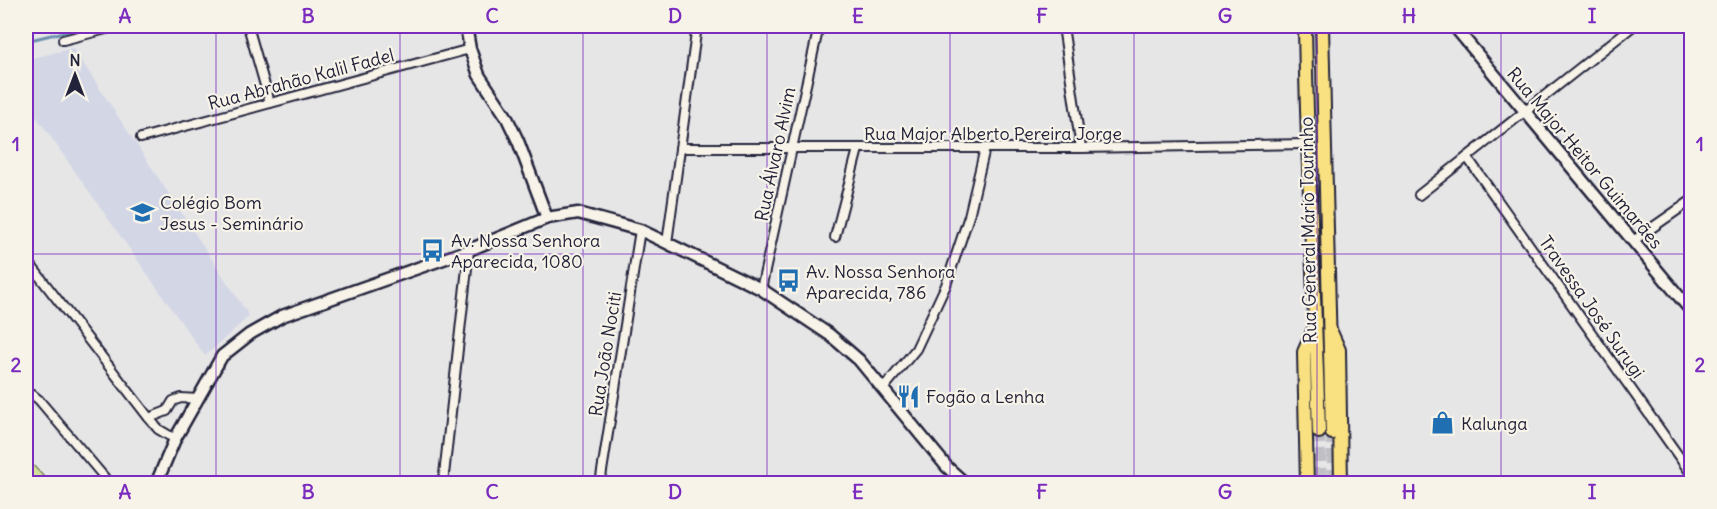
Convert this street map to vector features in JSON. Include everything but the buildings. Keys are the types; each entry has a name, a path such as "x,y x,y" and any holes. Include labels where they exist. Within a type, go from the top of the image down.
{"main road":[{"path":"466,26 470,49 479,75 506,116 518,141 547,218"},
{"name":"Rua General Mário Tourinho","path":"1305,26 1307,144 1322,325"},
{"name":"Rua General Mário Tourinho","path":"1322,26 1322,325 1325,433"},
{"name":"Rua Major Heitor Guimarães","path":"1454,26 1692,312"},
{"path":"156,483 175,440 222,356 250,333 282,316 470,250 547,218 578,213 640,230 667,243 761,289 830,335 859,360 947,467 966,483"},
{"path":"1307,483 1304,352 1322,325 1339,350 1341,483"},
{"path":"947,467 948,483"}],"street":[{"path":"63,40 118,26"},
{"path":"248,26 270,103"},
{"path":"667,243 697,26"},
{"name":"Rua Álvaro Alvim","path":"761,289 819,26"},
{"path":"1063,26 1081,148"},
{"path":"1419,195 1633,26"},
{"name":"Rua Abrahão Kalil Fadel","path":"141,138 470,49"},
{"name":"Rua Major Alberto Pereira Jorge","path":"680,148 1081,148 1307,144"},
{"path":"883,389 916,349 946,285 969,216 985,148"},
{"path":"835,237 858,149"},
{"name":"Travessa José Surugi","path":"1467,157 1692,475"},
{"path":"1633,241 1692,200"},
{"name":"Rua João Nociti","path":"600,483 640,230"},
{"path":"444,483 470,250"},
{"path":"26,259 148,418 158,429 175,440"},
{"path":"26,394 33,394 39,400 110,483"},
{"path":"148,418 167,411 173,401 181,398 197,399"}],"shaded area":[{"name":"Colégio Bom Jesus - Seminário","path":"73,48 249,316 205,356 29,106 26,107 26,60"}],"green space":[{"path":"26,458 50,483 35,483 26,474"}],"waterway":[{"path":"26,41 89,26"}],"tunnel":[{"path":"1319,432 1321,484"},
{"path":"1332,433 1333,484"}],"place":[{"name":"Colégio Bom Jesus - Seminário","path":"142,212"},
{"name":"Av. Nossa Senhora Aparecida, 1080","path":"433,250"},
{"name":"Av. Nossa Senhora Aparecida, 786","path":"788,281"},
{"name":"Fogão a Lenha","path":"908,396"},
{"name":"Kalunga","path":"1443,423"}]}
